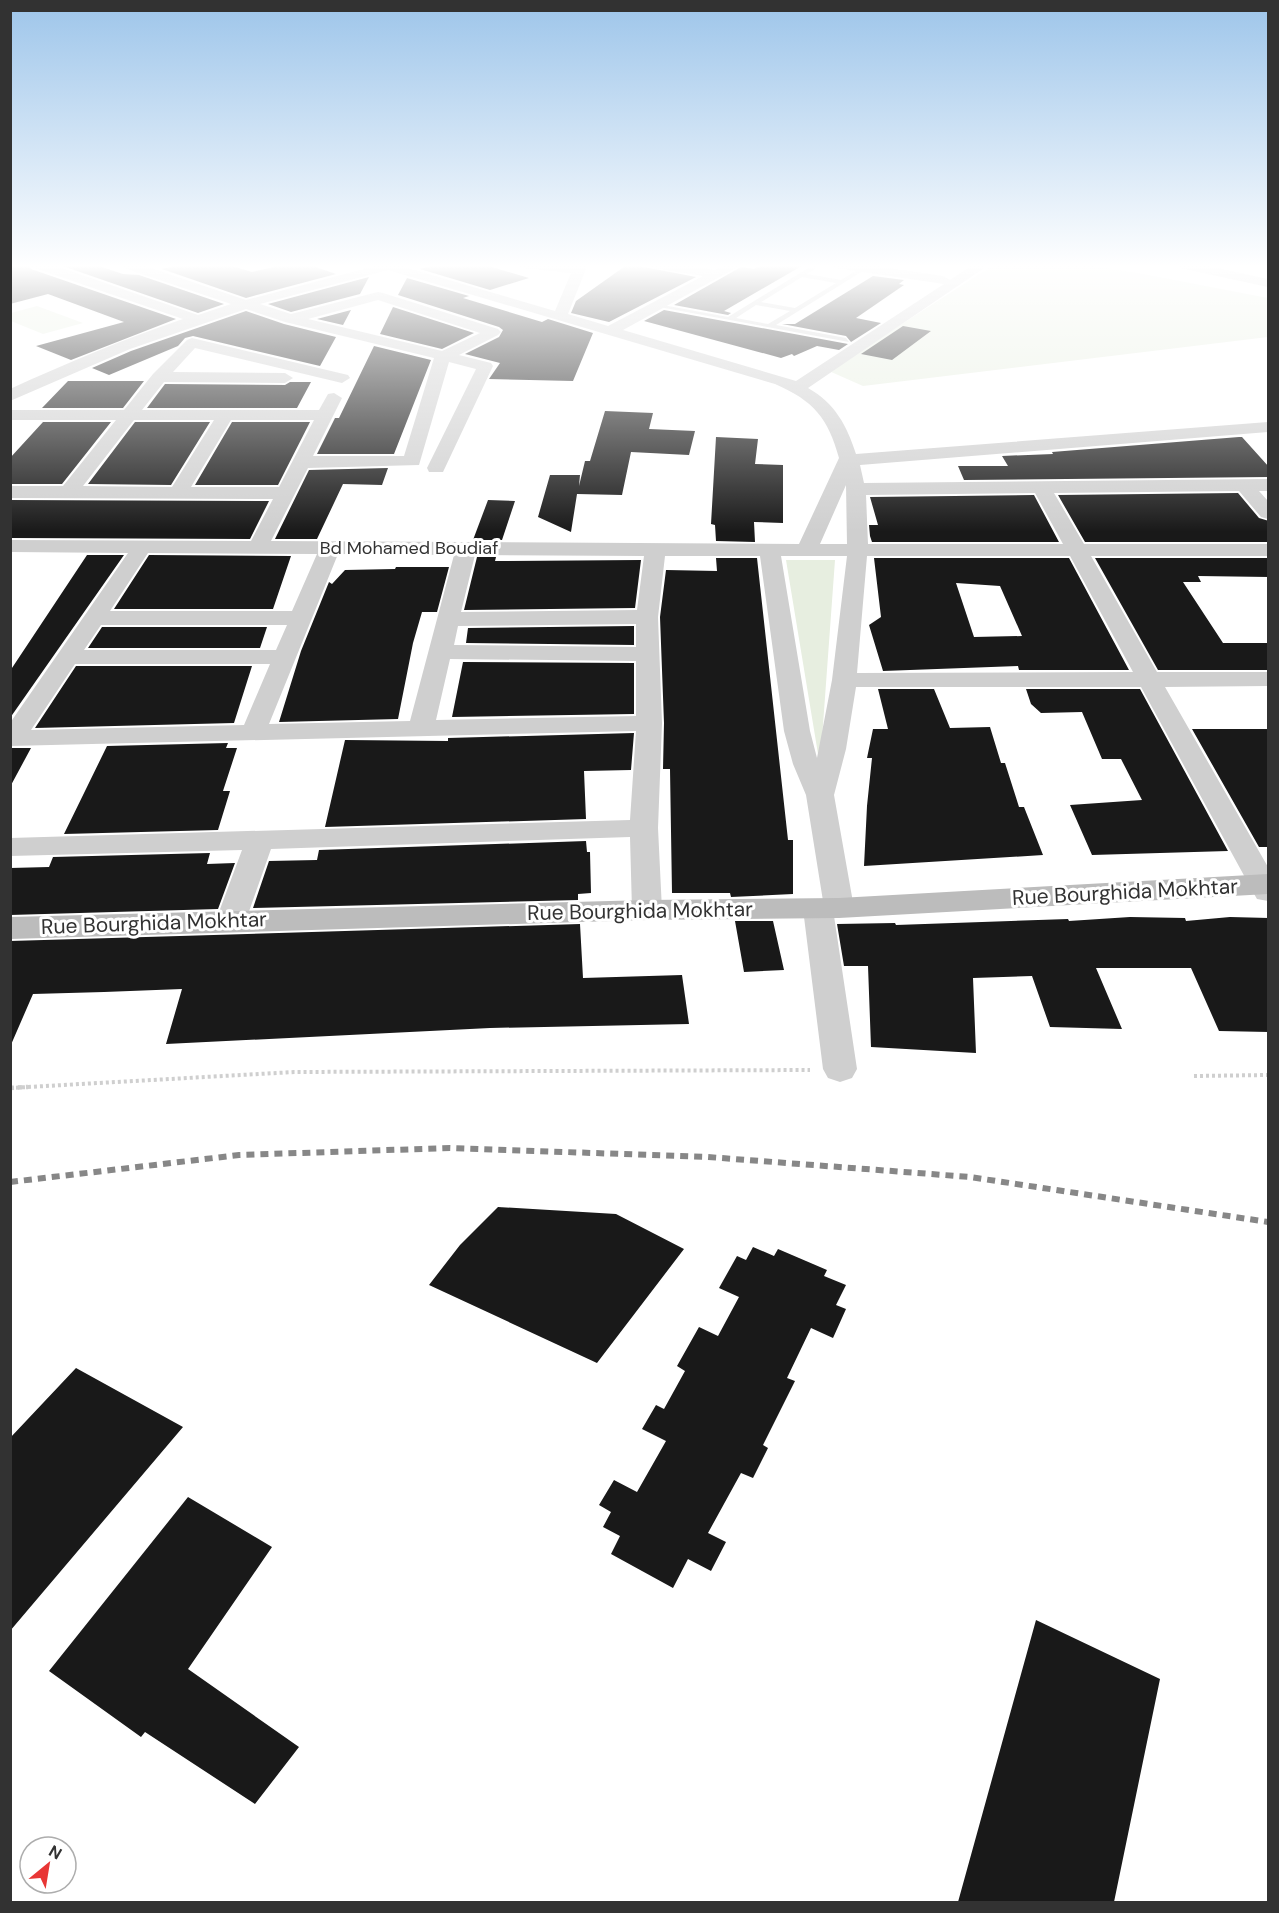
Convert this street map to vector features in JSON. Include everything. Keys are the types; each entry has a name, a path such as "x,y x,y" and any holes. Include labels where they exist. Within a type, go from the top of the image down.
{"main road":[{"name":"Rue Bourghida Mokhtar","path":"10,928 647,910 828,909 1267,887"}],"street":[{"path":"10,396 51,376 111,353"},
{"path":"68,493 159,377 182,353"},
{"path":"236,353 342,378"},
{"path":"258,548 356,353"},
{"path":"427,353 485,366 436,468"},
{"path":"303,462 412,461 442,357 450,353"},
{"path":"692,353 788,382 821,404 838,429 856,489 858,551 846,680 836,739 820,795 840,1069"},
{"path":"788,382 828,353"},
{"path":"788,382 835,353"},
{"path":"10,380 51,376"},
{"path":"159,377 342,378"},
{"path":"10,430 17,415 326,415"},
{"path":"178,492 226,415"},
{"path":"847,460 1269,427"},
{"path":"1037,445 1077,550 1267,887"},
{"path":"807,550 847,460"},
{"path":"856,489 1050,477 1245,486 1269,485"},
{"path":"1245,486 1269,513"},
{"path":"10,492 287,493"},
{"name":"Bd Mohamed Boudiaf","path":"10,546 858,551 1269,550"},
{"path":"12,738 142,547"},
{"path":"253,732 330,548"},
{"path":"421,729 466,549"},
{"path":"647,910 644,828 649,723 647,617 654,550"},
{"path":"770,550 796,730 806,764 820,795"},
{"path":"448,619 647,617"},
{"path":"94,618 301,618"},
{"path":"440,652 648,654"},
{"path":"69,657 285,657"},
{"path":"846,680 1269,679"},
{"path":"12,738 649,723"},
{"path":"10,847 644,828"},
{"path":"231,920 260,841"}],"path":[{"path":"10,1088 294,1072 840,1069"},
{"path":"1194,1076 1269,1075"}],"shaded area":[{"path":"857,353 1133,353 863,386 829,371"},
{"path":"786,560 835,560 820,766"}],"building":[{"path":"54,353 88,353 71,360"},
{"path":"126,353 161,353 109,375 92,368"},
{"path":"266,353 327,353 320,366"},
{"path":"370,353 404,353 431,360 394,454 317,454 335,418 339,418"},
{"path":"585,353 573,381 489,379 500,363 465,354"},
{"path":"763,353 800,353 794,356 792,354 781,358"},
{"path":"862,353 901,353 892,360"},
{"path":"68,381 144,381 123,408 42,408"},
{"path":"290,382 311,382 297,408 147,408 165,384 285,385"},
{"path":"605,411 653,413 649,429 695,431 689,455 631,452 622,495 577,494 571,532 538,517 550,475 580,475 579,486 585,461 590,461"},
{"path":"43,422 111,422 62,484 10,484 10,458"},
{"path":"135,422 210,422 171,485 88,484"},
{"path":"232,422 310,422 278,485 195,485"},
{"path":"716,437 758,439 755,464 783,465 783,523 754,522 755,542 716,541 715,525 711,524"},
{"path":"1242,437 1269,467 1269,477 964,480 958,466 1008,466 1002,456 1053,454 1052,452"},
{"path":"388,468 382,485 343,484 317,539 275,539 309,470"},
{"path":"1238,493 1259,518 1269,521 1269,542 1085,542 1058,495"},
{"path":"1034,495 1059,542 872,542 870,536 869,525 878,525 870,497"},
{"path":"10,500 269,501 250,539 10,538"},
{"path":"488,500 515,501 502,540 473,540"},
{"path":"87,555 124,555 10,718 10,671"},
{"path":"149,555 291,556 273,609 114,609"},
{"path":"477,557 496,557 495,561 641,560 635,608 464,610"},
{"path":"716,558 757,558 788,840 793,840 793,894 731,897 730,893 672,893 670,769 663,769 664,723 660,617 666,570 717,571"},
{"path":"874,558 1069,558 1129,670 1019,670 1018,666 883,671 869,625 881,617","holes":["956,583 1000,586 1022,636 974,637"]},
{"path":"1095,558 1269,558 1269,577 1198,576 1201,582 1183,582 1223,643 1269,643 1269,670 1158,670"},
{"path":"396,567 449,567 437,612 422,612 413,643 398,719 279,722 301,651 329,582 332,584 345,570 395,569"},
{"path":"634,626 634,645 466,643 468,628"},
{"path":"102,627 267,627 260,648 88,648"},
{"path":"463,662 634,663 634,714 452,717"},
{"path":"76,666 252,666 234,723 35,728"},
{"path":"878,689 934,689 950,728 990,727 1001,763 1005,763 1019,807 1024,807 1043,855 864,866 872,758 867,758 873,729 888,729"},
{"path":"1026,689 1140,689 1228,851 1092,855 1070,805 1142,800 1121,759 1102,759 1082,712 1041,713 1031,704"},
{"path":"1192,729 1269,729 1269,847 1259,847"},
{"path":"634,733 631,770 584,771 586,819 325,827 345,740 448,741 448,738"},
{"path":"228,743 226,748 237,748 223,791 230,791 218,830 64,834 107,746"},
{"path":"10,748 31,748 10,787"},
{"path":"586,841 587,852 590,852 591,893 578,894 578,900 253,908 269,861 317,860 319,850"},
{"path":"210,853 207,864 235,863 218,909 10,915 10,868 49,867 53,857"},
{"path":"1130,917 1185,918 1186,921 1230,917 1269,918 1269,1032 1219,1031 1191,968 1096,968 1122,1029 1050,1027 1032,976 973,978 976,1053 871,1047 868,966 844,966 837,924 895,923 896,925 1068,919 1069,921"},
{"path":"735,921 773,921 784,970 744,972"},
{"path":"580,924 583,978 682,975 689,1024 490,1028 166,1044 182,989 33,994 10,1047 10,941"},
{"path":"498,1207 616,1214 684,1249 597,1363 429,1285 460,1245"},
{"path":"753,1247 774,1256 778,1249 827,1270 824,1276 846,1285 836,1305 846,1309 833,1338 811,1328 787,1378 795,1381 763,1445 768,1448 753,1478 741,1473 708,1533 726,1542 711,1571 688,1559 673,1588 611,1554 620,1536 603,1527 611,1512 599,1505 614,1480 637,1492 666,1441 642,1429 656,1405 664,1409 685,1371 677,1366 699,1327 718,1336 739,1297 719,1288 737,1256 746,1260"},
{"path":"76,1368 183,1427 10,1631 10,1438"},
{"path":"188,1497 272,1547 188,1669 299,1747 255,1804 145,1732 141,1737 49,1671"},
{"path":"1036,1620 1160,1679 1114,1902 958,1902"}],"railway":[{"path":"10,1182 239,1155 450,1148 708,1157 970,1177 1268,1222"}]}
